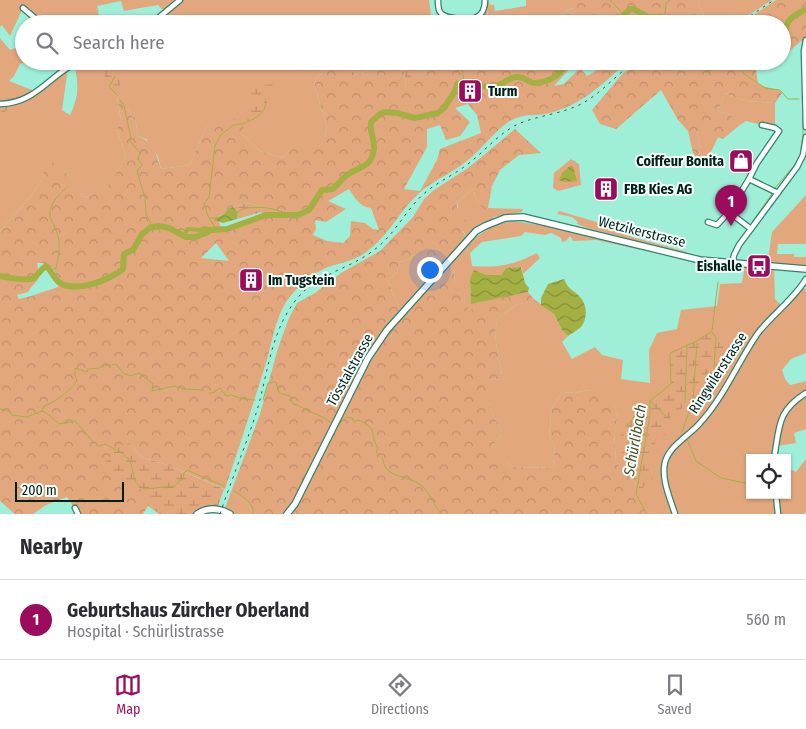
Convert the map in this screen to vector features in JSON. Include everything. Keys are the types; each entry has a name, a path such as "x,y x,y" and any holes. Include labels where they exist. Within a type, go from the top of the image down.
{"main road":[{"name":"Wetzikerstrasse","path":"476,231 505,218 522,217 701,260 806,269"},
{"name":"Tösstalstrasse","path":"287,514 295,504 377,344 402,313 476,231"},
{"path":"197,514 204,510 213,509 230,514"}],"street":[{"path":"162,15 180,0"},
{"path":"438,0 440,12 443,15"},
{"path":"481,15 485,6 485,0"},
{"path":"23,8 31,15"},
{"path":"806,40 804,58 806,127"},
{"path":"0,104 15,103 27,99 65,70"},
{"path":"708,222 717,224 729,212 756,164 777,135 778,131 775,128 762,125"},
{"path":"732,264 735,252 800,161 806,137"},
{"path":"749,179 778,193"},
{"path":"729,212 751,229"},
{"name":"Ringwilerstrasse","path":"675,514 664,474 667,456 700,423 768,320 806,279"},
{"path":"775,454 779,424 782,417 792,403 806,393"},
{"path":"776,499 778,514"},
{"path":"75,508 78,514"}],"green space":[{"path":"0,0 429,0 431,15 162,15 165,12 158,5 124,11 121,1 97,6 99,15 31,15 23,8 20,15 15,15 15,25 10,36 2,25 0,27"},
{"path":"526,0 564,0 574,7 559,15 488,15 485,2 489,1 490,5 494,5 495,11 526,6"},
{"path":"564,0 700,0 698,5 704,15 559,15 573,8"},
{"path":"700,0 772,0 749,15 704,15 698,5"},
{"path":"776,0 806,0 806,41 801,41 791,50 791,15 754,15"},
{"path":"485,6 487,15 479,15"},
{"path":"0,38 10,50 15,48 15,70 17,70 9,81 37,92 68,70 62,110 70,115 77,90 75,70 326,70 318,76 314,84 327,127 325,139 319,147 292,147 283,158 260,151 242,134 207,126 190,165 161,169 158,157 146,139 138,136 135,118 131,115 126,102 117,98 121,120 117,129 126,156 110,183 99,192 83,197 65,171 48,161 40,183 32,195 0,231"},
{"path":"124,70 125,73 120,84 120,95 117,97 105,87 105,76 99,71"},
{"path":"326,70 351,70 357,75 368,70 404,70 406,87 420,74 420,70 569,70 554,86 564,84 578,70 582,70 587,76 597,70 618,70 592,92 572,105 550,113 518,117 507,123 468,160 418,194 371,249 349,261 320,271 294,292 279,316 261,379 225,489 168,465 141,457 130,443 146,489 148,506 143,514 78,514 67,497 46,505 33,514 15,514 0,501 0,231 32,195 40,183 47,161 64,170 83,197 92,195 105,188 126,156 117,129 121,120 117,97 126,102 131,115 135,118 138,136 151,145 161,169 190,165 207,126 234,119 244,123 242,134 260,151 283,158 292,147 319,147 325,139 327,127 314,84 318,76","holes":["468,104 477,115 481,133 440,149 437,160 420,191 404,189 427,147 427,129 440,125 446,140 460,136 470,122 455,108","349,189 361,204 371,208 379,230 373,229 365,223 351,221 350,236 343,243 327,241 313,235 316,229 315,220 326,222 346,209 328,201","246,203 261,206 262,217 231,228 221,229 218,216 224,214 229,208","216,243 229,261 201,258","37,263 42,263 54,269 59,281 58,287 19,299 17,295 28,292 38,280"]},
{"path":"351,70 368,70 357,75"},
{"path":"404,70 420,70 412,93 406,87"},
{"path":"628,70 756,70 758,83 782,93 775,103 745,101 725,93 718,111 731,115 740,125 723,139 697,131 700,149 698,160 693,153 688,131 678,120 661,90 616,129 600,124 592,110 623,73"},
{"path":"273,84 262,113 247,124 248,106 253,87"},
{"path":"725,93 745,101 775,103 775,128 746,121 740,125 731,115 718,111"},
{"path":"27,99 27,101 0,114 0,104"},
{"path":"515,129 541,153 519,155 500,170 492,186 488,208 485,213 477,201 473,189 458,201 457,207 468,224 463,232 468,243 467,251 454,268 455,284 465,283 465,306 475,311 479,302 528,292 533,298 532,302 518,304 498,318 496,325 496,339 502,380 487,379 492,413 503,433 492,446 493,450 513,467 553,468 555,447 549,436 550,411 562,392 592,391 614,404 618,417 614,430 616,462 637,485 636,494 647,514 254,514 246,502 231,492 260,414 278,348 289,318 297,303 315,293 341,273 380,251 413,217 424,199 434,190 468,168","holes":["414,254 434,273 400,311 388,281 397,272 400,262 409,259"]},
{"path":"697,131 718,137 706,163 698,160 700,149"},
{"path":"571,159 579,164 581,185 558,191 553,188 554,173"},
{"path":"473,189 477,201 485,212 488,208 523,209 522,212 493,217 496,221 468,239 460,221 458,201"},
{"path":"806,195 806,244 778,244 777,254 794,254 794,257 806,257 806,269 774,268 775,299 782,306 801,285 806,290 806,353 791,359 782,370 785,379 790,385 806,381 806,429 794,433 796,443 776,446 775,454 746,454 746,499 791,499 791,469 796,472 806,459 806,512 804,514 647,514 636,494 637,485 616,462 614,430 618,417 614,404 588,390 574,393 562,392 550,411 549,436 555,447 553,468 513,467 493,451 492,446 503,433 492,413 486,379 502,380 496,339 498,318 518,304 532,302 533,298 554,314 562,330 568,336 562,342 572,359 595,347 602,355 623,360 621,379 650,383 649,350 657,333 677,329 681,310 717,306 720,284 742,283 745,265 767,266 772,232"},
{"path":"246,203 261,206 262,212 237,219 238,212 233,207"},
{"path":"559,211 607,225 617,232 632,237 687,252 686,254 590,229 577,224 578,222 572,217 557,214"},
{"path":"513,221 551,227 642,249 596,240 573,241 570,236 566,241 562,242 561,238 551,233 545,235 525,232 521,236 482,242 470,253 472,266 505,265 537,253 540,258 523,274 522,267 506,268 501,275 470,278 471,303 479,302 475,312 465,306 464,293 455,285 454,268 468,250 468,245 478,236 494,226"},
{"path":"414,254 435,273 400,311 388,281 397,272 400,262 409,259"},
{"path":"712,331 724,345 715,370 704,388 693,400 669,419 665,435 656,439 651,463 653,478 636,494 637,485 623,461 620,437 624,424 638,406 650,401 671,384 670,353 697,341"},
{"path":"130,443 141,457 168,465 224,489 217,509 197,514 159,514 148,506 141,489 116,473 106,461 120,446"},
{"path":"231,492 246,502 254,514 230,514 224,511"}],"water":[{"path":"570,166 573,166 577,181 564,182 559,180 562,173"},
{"path":"233,207 238,212 237,219 223,223 217,221 216,218"},
{"path":"521,267 525,283 529,288 528,292 471,304 470,278 474,270 486,275 501,275 506,268"},
{"path":"564,279 569,288 578,294 584,303 586,311 585,320 581,327 568,336 562,330 554,314 541,305 541,298 548,284"}],"waterway":[{"path":"610,0 623,14"},
{"path":"664,15 666,3 670,0"},
{"path":"624,15 630,9 634,9 644,15"},
{"path":"791,19 806,9"},
{"path":"462,70 464,81"},
{"path":"0,276 31,279 46,266 60,283 68,286 84,286 101,281 123,269 124,254 133,250 142,234 151,227 169,228 186,237 195,237 210,230 227,229 266,215 298,215 309,210 322,190 333,189 347,175 368,163 374,149 371,122 380,114 385,112 397,113 415,118 438,113 444,108 455,91 457,84 468,82 495,87 518,77 533,83 539,83 555,77 562,70"},
{"name":"Schürlibach","path":"742,70 744,74 765,88 780,90 788,99 799,99"},
{"path":"115,76 109,87 117,95"},
{"path":"216,229 208,216 204,204 209,197 215,146 220,136 233,125 250,121 260,114 266,105 265,99"},
{"path":"120,100 124,106 130,141 140,153 138,159 142,165 137,171 145,198 146,214 151,227"},
{"name":"Schürlibach","path":"801,149 803,116"},
{"name":"Schürlibach","path":"775,188 798,159"},
{"path":"52,270 56,268 59,244 58,235 51,219 50,209 68,186"},
{"name":"Schürlibach","path":"752,222 772,194"},
{"path":"238,212 248,208 262,207 286,214"},
{"path":"210,218 216,218"},
{"path":"183,236 188,229 200,230 206,228 210,230"},
{"name":"Schürlibach","path":"647,514 636,494 650,415 650,401 671,384 670,353 697,341 712,331 718,282"},
{"path":"712,332 716,338 714,367"},
{"path":"682,432 693,400 697,343"},
{"path":"685,402 687,346"},
{"path":"42,411 44,406 63,395 75,384 77,380 75,368 87,372 88,369 100,368 103,364 107,366 116,364 123,373 131,376 139,373 153,384 152,391 174,386 183,389 203,390"},
{"path":"263,400 268,383 276,382 279,393 290,396 293,404 330,422"},
{"path":"210,393 220,388 226,396 231,395 255,400"},
{"path":"650,401 669,419"},
{"path":"626,427 636,414 648,405"},
{"path":"0,409 10,412 12,415 27,417 42,411 59,424 75,421 94,443"},
{"path":"340,423 347,417 352,418 354,422 358,420 369,426 378,448 376,452 379,455"},
{"path":"687,439 696,461 721,478 746,483"},
{"path":"99,446 106,444 127,457 136,483 145,489 175,486 183,479 184,473 187,470 224,486"},
{"path":"382,457 385,467 393,474 414,481 424,488 442,514"},
{"path":"234,491 250,503 253,514"}],"railway":[{"path":"752,15 774,0"},
{"path":"220,514 258,407 278,332 289,310 307,288 328,275 363,258 382,244 413,205 427,191 468,164 504,133 518,124 567,110 583,103 624,70"}],"place":[{"name":"Turm","path":"470,91"},
{"name":"Coiffeur Bonita","path":"741,161"},
{"name":"FBB Kies AG","path":"606,189"},
{"name":"Geburtshaus Zürcher Oberland","path":"731,226"},
{"name":"Eishalle","path":"759,266"},
{"name":"Im Tugstein","path":"251,280"}]}
